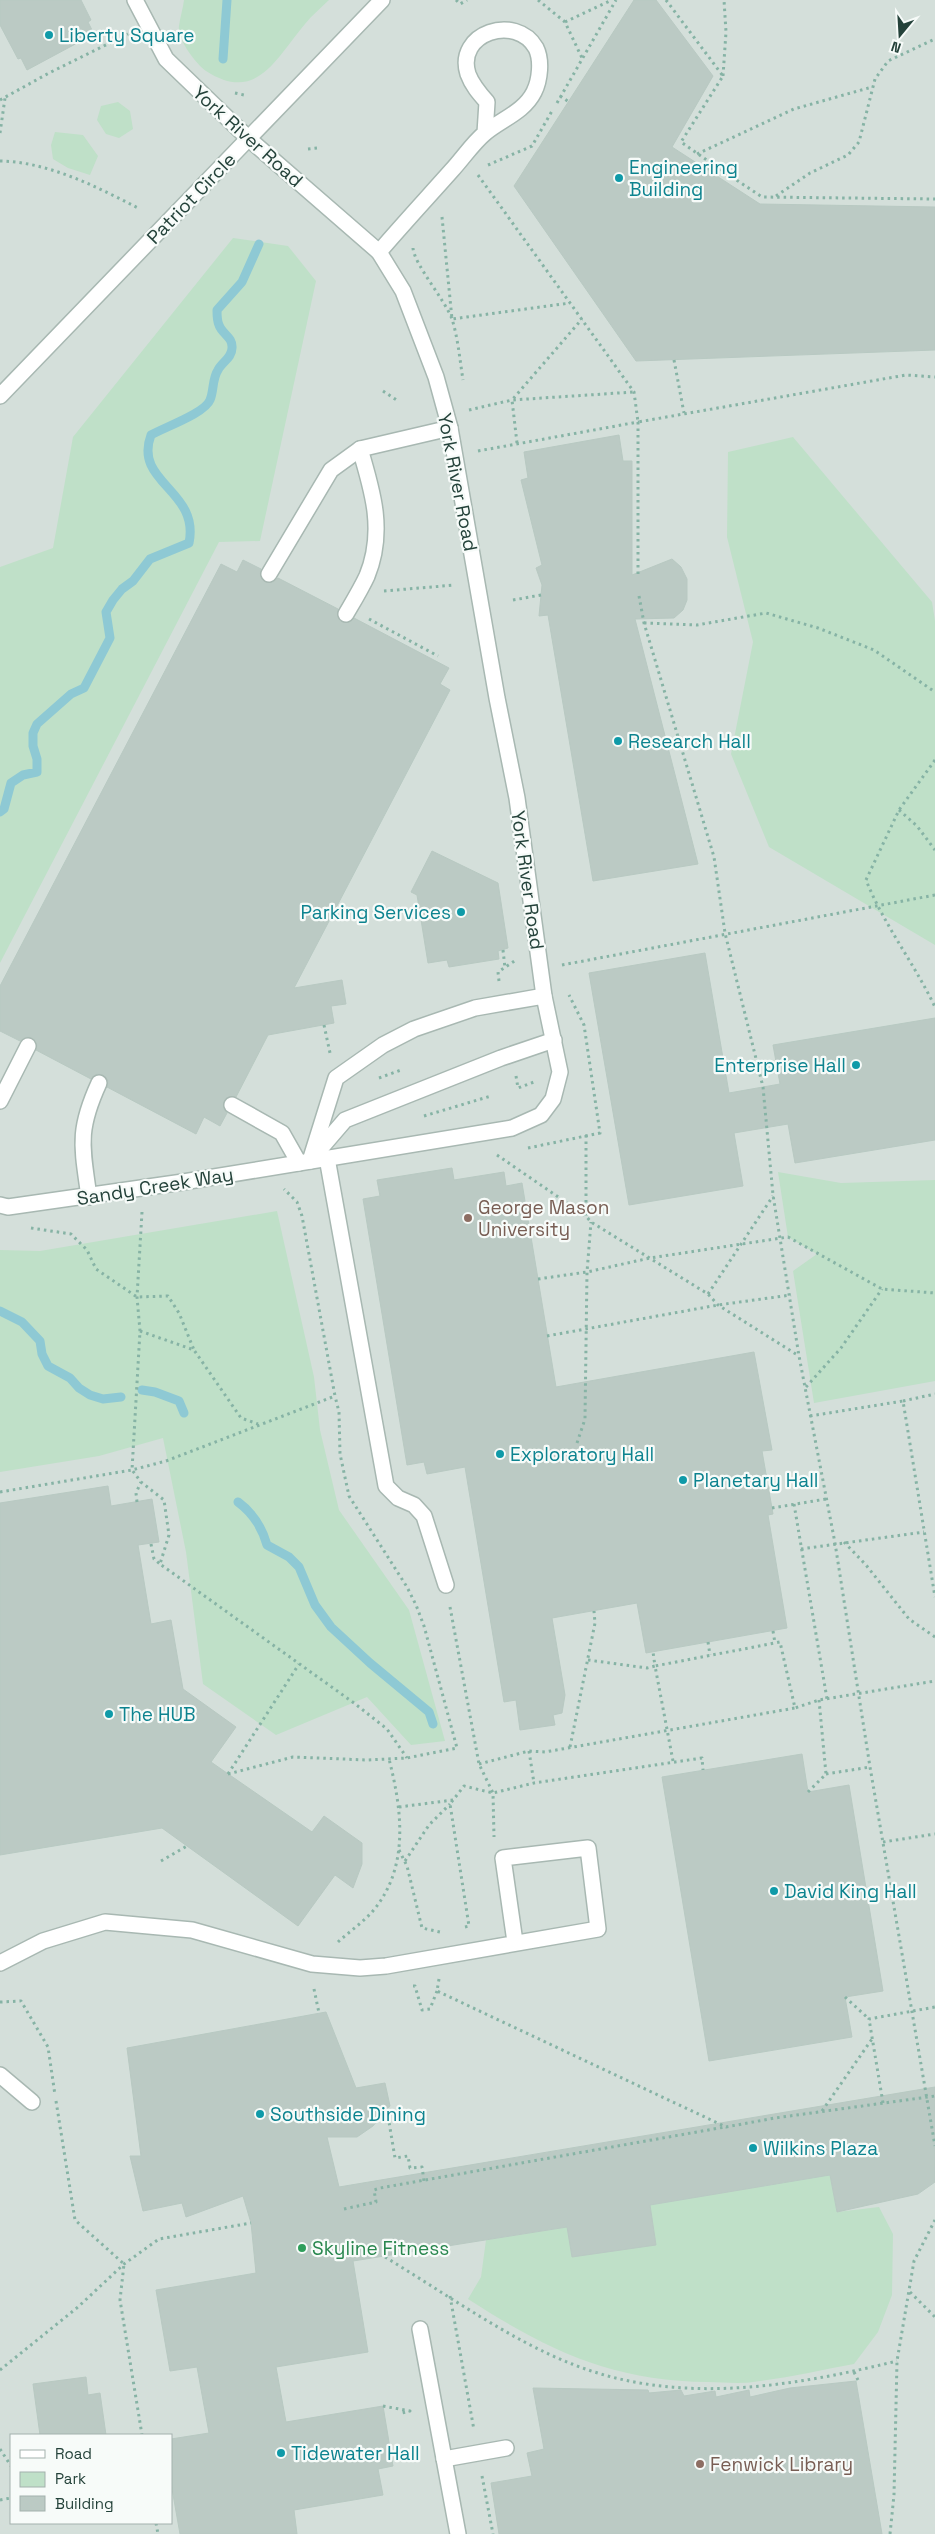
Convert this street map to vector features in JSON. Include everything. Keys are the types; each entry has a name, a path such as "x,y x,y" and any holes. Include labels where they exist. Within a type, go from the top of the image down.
{"street":[{"name":"York River Road","path":"135,0 166,59 248,139 379,252 403,292 436,377 450,428 497,698 517,798 544,996 560,1072"},
{"name":"Patriot Circle","path":"0,396 382,0"},
{"path":"379,252 485,133 515,114 534,93 539,76 537,49 530,39 510,29 489,31 470,48 466,60 471,82 487,102 485,133"},
{"path":"270,574 331,470 360,449 450,428"},
{"path":"346,614 367,576 377,536 372,490 360,449"},
{"path":"304,1162 336,1078 383,1045 414,1029 475,1008 544,996"},
{"path":"304,1162 345,1120 501,1058 554,1040"},
{"path":"0,1101 28,1046"},
{"name":"Sandy Creek Way","path":"0,1204 8,1207 89,1197 512,1128 541,1115 553,1099 560,1072"},
{"path":"89,1197 82,1148 82,1128 99,1083"},
{"path":"232,1105 282,1134 304,1162"},
{"path":"327,1158 386,1486 398,1498 414,1505 424,1516 446,1585"},
{"path":"0,1963 43,1941 105,1922 192,1930 292,1960 312,1964 360,1968 386,1966 514,1942 598,1929 588,1848 503,1858 514,1942"},
{"path":"0,2075 32,2102"},
{"path":"420,2329 458,2534"},
{"path":"444,2459 506,2448"}],"path":[{"path":"456,0 460,4 467,0"},
{"path":"538,0 565,22 582,58"},
{"path":"565,22 614,0"},
{"path":"470,179 483,167 532,146 614,0"},
{"path":"666,0 723,76"},
{"path":"724,0 726,32 723,76 681,142 762,197 935,199"},
{"path":"0,100 49,72 128,34"},
{"path":"775,197 810,173 848,155 859,142 876,78 888,61 935,39"},
{"path":"697,154 794,109 873,87"},
{"path":"234,93 244,94"},
{"path":"560,96 569,102"},
{"path":"0,133 5,98"},
{"path":"308,149 318,148"},
{"path":"0,161 44,168 102,189 140,208"},
{"path":"707,170 711,163"},
{"path":"476,173 634,392 638,422 638,576"},
{"path":"435,217 441,210 452,319 464,384"},
{"path":"413,245 416,260 430,278 452,319"},
{"path":"452,319 570,303"},
{"path":"517,443 512,400 582,319"},
{"path":"674,360 684,413"},
{"path":"478,451 906,375 935,377"},
{"path":"383,392 398,401"},
{"path":"466,402 468,410 512,400 634,392"},
{"path":"383,591 461,584"},
{"path":"513,600 541,595"},
{"path":"639,596 644,623 714,856 725,933 763,1087 773,1195 791,1295 799,1356 835,1543 870,1767 935,2146"},
{"path":"644,623 697,625 766,612 818,628 874,650 935,692"},
{"path":"368,619 438,656"},
{"path":"935,760 899,810 866,880 876,906 918,974 935,1007"},
{"path":"899,810 917,826 935,850"},
{"path":"564,973 562,965 935,895"},
{"path":"502,950 505,968"},
{"path":"524,1149 600,1133 584,1025 568,988"},
{"path":"586,1135 586,1216"},
{"path":"487,1156 506,1153"},
{"path":"497,1155 586,1216 591,1222 708,1294 718,1305 799,1356"},
{"path":"276,1187 284,1189 293,1187"},
{"path":"284,1189 297,1202 302,1216 339,1412 340,1454 349,1496 407,1587 416,1605 424,1626 457,1748 407,1758 389,1759 293,1757 228,1774 300,1664"},
{"path":"708,1294 743,1244 773,1195"},
{"path":"132,1211 151,1208"},
{"path":"142,1210 137,1298 140,1331 132,1470 141,1482 164,1500 169,1535 160,1564"},
{"path":"577,1443 585,1419 586,1272 591,1222"},
{"path":"31,1228 49,1225"},
{"path":"23,1228 71,1234 87,1250 96,1269 137,1298 168,1296 179,1313 194,1350 241,1418 259,1424"},
{"path":"538,1279 586,1272 650,1258 788,1237 882,1288 935,1294"},
{"path":"806,1387 841,1348 882,1288"},
{"path":"547,1336 586,1327 791,1295"},
{"path":"140,1331 194,1350"},
{"path":"810,1416 935,1394"},
{"path":"0,1492 132,1470 166,1461 335,1396"},
{"path":"903,1400 935,1597"},
{"path":"137,1502 136,1493 141,1482"},
{"path":"772,1508 826,1499"},
{"path":"794,1504 826,1699"},
{"path":"801,1549 924,1532"},
{"path":"844,1542 866,1565 909,1619 935,1637"},
{"path":"151,1544 154,1559 354,1702 387,1729 407,1758"},
{"path":"446,1585 479,1764 493,1793 494,1842 503,1858"},
{"path":"570,1747 595,1623 594,1611"},
{"path":"774,1631 775,1643"},
{"path":"708,1642 710,1656"},
{"path":"588,1660 647,1668 780,1642 795,1708"},
{"path":"653,1652 673,1761"},
{"path":"479,1764 529,1751 545,1752 795,1708 819,1700 935,1681"},
{"path":"819,1700 826,1774"},
{"path":"529,1751 534,1783"},
{"path":"404,1862 429,1825 450,1804 464,1786 493,1793 534,1783 702,1758 703,1770"},
{"path":"338,1942 372,1912 395,1872 399,1850 399,1807 389,1759"},
{"path":"808,1792 826,1774 870,1767"},
{"path":"399,1807 453,1800"},
{"path":"450,1804 469,1926 460,1928"},
{"path":"883,1842 935,1834"},
{"path":"161,1861 187,1846"},
{"path":"399,1850 422,1928 442,1932"},
{"path":"409,1987 416,1986 422,2010 430,2009 437,1991 439,1979"},
{"path":"314,1989 319,2013"},
{"path":"437,1991 726,2127"},
{"path":"845,1997 869,2019 883,2103"},
{"path":"869,2019 935,2007"},
{"path":"822,2111 872,2039"},
{"path":"344,2209 376,2202 374,2190 726,2127 822,2111 935,2096"},
{"path":"386,2110 395,2158 408,2156 410,2168 422,2168 424,2181"},
{"path":"75,2220 124,2264"},
{"path":"890,2534 894,2495 897,2361 914,2261 935,2220"},
{"path":"0,2370 78,2307 124,2264 159,2239 251,2223"},
{"path":"385,2257 509,2332 572,2364 633,2381 705,2390 768,2386 854,2372 897,2361"},
{"path":"124,2264 120,2300 142,2434"},
{"path":"909,2291 935,2317"},
{"path":"450,2296 493,2534"},
{"path":"854,2372 858,2380"},
{"path":"383,2406 410,2411 402,2412"},
{"path":"0,2449 10,2464"}],"shaded area":[{"name":"George Mason University","path":"0,0 935,0 935,2534 0,2534"}],"green space":[{"path":"184,0 329,0 308,21 264,73 252,80 239,82 224,80 206,71 188,51 179,31"},
{"path":"118,102 130,111 133,129 119,138 106,134 97,120 101,106"},
{"path":"55,132 83,135 98,156 90,175 68,168 53,159 51,145"},
{"path":"233,238 288,246 316,281 260,541 219,542 0,963 0,567 53,548 73,437"},
{"path":"793,437 932,602 935,621 935,945 769,847 731,754 753,642 727,537 728,452"},
{"path":"778,1172 841,1183 935,1180 935,1381 814,1403 793,1271 817,1254 788,1237"},
{"path":"277,1211 314,1377 320,1430 339,1510 409,1610 445,1741 411,1745 367,1697 276,1735 203,1684 186,1552 163,1438 99,1456 0,1472 0,1250 40,1251"},
{"path":"830,2175 837,2212 879,2207 893,2234 892,2295 878,2332 854,2364 748,2383 673,2380 641,2376 611,2369 553,2347 525,2333 468,2299 481,2277 486,2240 567,2227 572,2257 656,2245 650,2205"}],"building":[{"name":"Liberty Square","path":"0,0 81,0 91,20 88,22 94,34 27,70 21,58 18,59 0,25"},
{"name":"Engineering Building","path":"634,0 656,0 713,76 672,147 760,204 935,207 935,350 636,361 514,186"},
{"name":"Research Hall","path":"619,435 623,461 632,461 632,575 672,559 681,567 687,579 687,600 683,610 674,618 635,619 698,864 593,881 548,615 539,616 542,585 536,568 542,565 521,480 528,478 524,452"},
{"path":"243,560 261,569 261,578 265,582 273,582 278,578 338,609 338,618 342,622 350,622 354,618 449,668 440,684 450,690 294,988 342,980 346,1004 331,1006 334,1023 268,1035 236,1097 228,1097 224,1101 224,1109 227,1113 220,1126 204,1117 196,1134 107,1087 108,1081 103,1075 97,1074 91,1079 36,1050 37,1045 33,1038 27,1037 20,1041 0,1031 0,986 221,564 237,572"},
{"name":"Parking Services","path":"432,851 498,883 508,948 498,951 499,959 449,967 447,960 428,963 417,895 411,892"},
{"name":"Enterprise Hall","path":"705,953 729,1093 780,1084 773,1045 935,1018 935,1140 795,1163 788,1124 734,1133 743,1186 629,1205 589,973"},
{"name":"Exploratory Hall","path":"452,1168 454,1180 504,1172 506,1186 522,1183 556,1387 754,1352 772,1450 762,1451 773,1514 768,1515 787,1628 646,1653 637,1603 552,1618 565,1695 562,1713 553,1715 555,1725 520,1730 516,1700 504,1702 465,1467 427,1474 424,1462 407,1465 363,1199 380,1196 377,1180"},
{"name":"The HUB","path":"108,1486 111,1506 152,1499 159,1542 138,1545 151,1624 171,1620 183,1689 236,1727 211,1762 312,1832 324,1816 362,1843 362,1864 353,1888 335,1875 298,1926 162,1828 0,1855 0,1503"},
{"name":"David King Hall","path":"802,1754 808,1792 849,1785 883,1991 845,1997 852,2037 709,2061 662,1777"},
{"path":"326,2012 356,2088 385,2083 390,2106 373,2126 357,2137 327,2137 339,2187 935,2087 935,2182 918,2194 837,2212 830,2175 650,2205 656,2245 572,2257 567,2227 353,2261 368,2352 276,2367 286,2422 383,2406 393,2466 378,2469 383,2495 294,2510 297,2534 180,2534 172,2489 172,2439 209,2433 197,2367 170,2371 156,2290 256,2273 251,2223 243,2196 186,2217 182,2203 143,2211 130,2156 141,2156 127,2048"},
{"path":"86,2377 88,2395 100,2393 106,2434 40,2434 33,2384"},
{"name":"Fenwick Library","path":"856,2381 882,2534 499,2534 491,2483 532,2476 527,2453 544,2449 533,2388 648,2390 649,2393 681,2390 684,2396 715,2391 716,2397 749,2390 750,2397 790,2388"}],"waterway":[{"path":"223,59 227,0"},
{"path":"0,812 4,809 11,783 23,775 37,772 37,759 33,746 33,733 37,724 71,694 84,688 110,638 106,612 113,600 122,589 133,581 150,559 189,543 190,525 185,511 151,465 148,451 151,435 193,415 207,405 210,400 216,374 232,351 231,341 218,323 217,310 242,282 259,244"},
{"path":"0,1311 22,1322 40,1341 42,1354 48,1366 70,1378 79,1388 90,1395 103,1399 121,1397"},
{"path":"142,1390 155,1392 179,1401 184,1413"},
{"path":"238,1502 256,1521 267,1545 289,1557 299,1567 315,1605 331,1627 370,1663 429,1712 433,1724"}],"place":[{"name":"Liberty Square","path":"49,35"},
{"name":"Engineering Building","path":"619,178"},
{"name":"Research Hall","path":"618,741"},
{"name":"Parking Services","path":"461,912"},
{"name":"Enterprise Hall","path":"856,1065"},
{"name":"George Mason University","path":"468,1218"},
{"name":"Exploratory Hall","path":"500,1454"},
{"name":"Planetary Hall","path":"683,1480"},
{"name":"The HUB","path":"109,1714"},
{"name":"David King Hall","path":"774,1891"},
{"name":"Southside Dining","path":"260,2114"},
{"name":"Wilkins Plaza","path":"753,2148"},
{"name":"Skyline Fitness","path":"302,2248"},
{"name":"Tidewater Hall","path":"281,2453"},
{"name":"Fenwick Library","path":"700,2464"}]}
